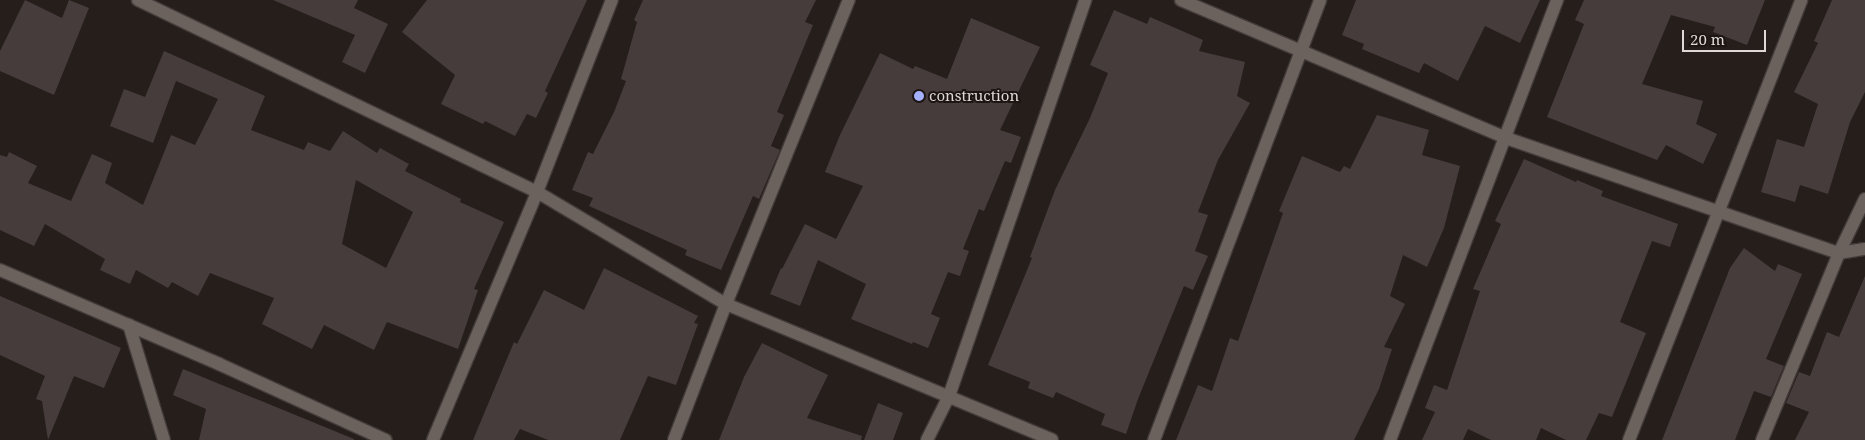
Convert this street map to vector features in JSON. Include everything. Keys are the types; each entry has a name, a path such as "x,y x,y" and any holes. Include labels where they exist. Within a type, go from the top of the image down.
{"street":[{"path":"138,0 537,192 726,304 1052,440"},
{"path":"433,440 537,192 612,0"},
{"path":"674,440 726,304 849,0"},
{"path":"927,440 949,396 1085,0"},
{"path":"1181,0 1506,138 1839,252 1865,249"},
{"path":"1154,440 1320,0"},
{"path":"1390,440 1557,0"},
{"path":"1629,440 1801,0"},
{"path":"1762,440 1839,252 1865,199"},
{"path":"0,270 386,440"},
{"path":"129,326 164,440"}],"building":[{"path":"25,0 62,18 69,0 89,8 54,95 0,71 0,51"},
{"path":"273,0 358,0 354,8 388,24 365,73 342,62 355,35"},
{"path":"427,0 587,0 545,91 548,93 536,118 527,114 515,136 485,121 483,124 441,104 455,75 402,32"},
{"path":"643,0 816,0 805,22 813,25 777,112 784,115 771,146 780,150 759,199 753,196 721,270 685,255 687,250 589,206 593,198 572,190 588,152 593,154 614,112 626,81 621,79 637,22 634,20"},
{"path":"1356,0 1540,0 1520,43 1485,26 1458,81 1424,63 1419,73 1362,49 1364,44 1342,35"},
{"path":"1584,0 1765,0 1747,45 1713,32 1715,27 1671,15 1642,84 1703,101 1696,124 1717,134 1703,164 1666,145 1657,160 1547,117 1584,24 1575,20"},
{"path":"1832,0 1865,0 1865,92 1850,122 1828,194 1800,185 1795,202 1761,192 1777,139 1804,147 1818,104 1794,92 1818,43 1814,41"},
{"path":"1114,10 1147,24 1150,17 1203,40 1199,51 1245,62 1237,96 1250,103 1218,160 1198,212 1208,215 1195,251 1208,256 1193,290 1184,286 1138,399 1126,434 1101,425 1105,414 1056,392 1053,398 1028,388 1030,382 988,365 1032,258 1030,257 1055,190 1090,118 1108,73 1090,65"},
{"path":"971,18 1040,47 1000,130 1021,137 1011,163 1005,161 984,211 979,209 963,249 969,251 960,276 948,272 931,314 940,318 928,348 913,342 912,344 851,319 866,284 818,260 800,306 770,294 781,268 805,224 836,239 863,186 825,172 840,135 880,53 913,69 915,66 947,79"},
{"path":"164,51 265,96 251,130 304,150 308,142 330,151 343,131 377,153 380,148 409,164 405,171 461,199 460,202 504,222 474,289 478,290 458,349 387,322 374,350 324,325 312,349 262,324 274,298 210,273 198,296 172,282 168,288 136,270 130,284 100,270 105,259 45,224 34,246 0,230 0,155 7,157 9,152 37,166 28,183 71,201 92,154 112,163 105,183 143,205 171,135 195,145 218,99 176,81 153,143 110,126 124,89 145,97","holes":["356,180 413,212 386,268 342,244"]},
{"path":"1377,115 1429,130 1422,155 1460,166 1444,228 1427,267 1403,255 1390,296 1405,304 1384,347 1392,349 1379,389 1354,440 1176,440 1198,385 1212,391 1230,338 1238,341 1283,213 1279,211 1302,156 1340,172 1344,166 1350,169"},
{"path":"1524,159 1576,182 1577,180 1603,191 1601,196 1678,224 1670,247 1652,241 1620,322 1646,333 1612,417 1599,413 1586,440 1566,440 1541,428 1536,440 1491,440 1468,429 1463,440 1422,440 1435,412 1425,408 1434,385 1447,390 1480,291 1473,289 1501,224 1495,221"},
{"path":"1744,248 1775,271 1778,264 1802,274 1766,359 1784,366 1771,397 1754,391 1735,440 1662,440 1730,268"},
{"path":"604,268 698,316 694,323 698,324 676,385 648,376 620,440 548,440 520,429 514,440 473,440 514,342 517,344 544,290 584,310"},
{"path":"1865,276 1865,440 1795,440 1809,412 1786,403 1799,372 1810,376 1827,332 1839,337"},
{"path":"0,296 121,348 104,388 74,376 48,440 42,401 36,399 45,376 0,355"},
{"path":"762,343 828,375 807,418 862,436 861,440 719,440 744,377"},
{"path":"183,369 354,440 199,440 206,409 173,395"},
{"path":"878,403 903,413 893,440 864,440"}],"place":[{"name":"construction","path":"919,96"}]}
